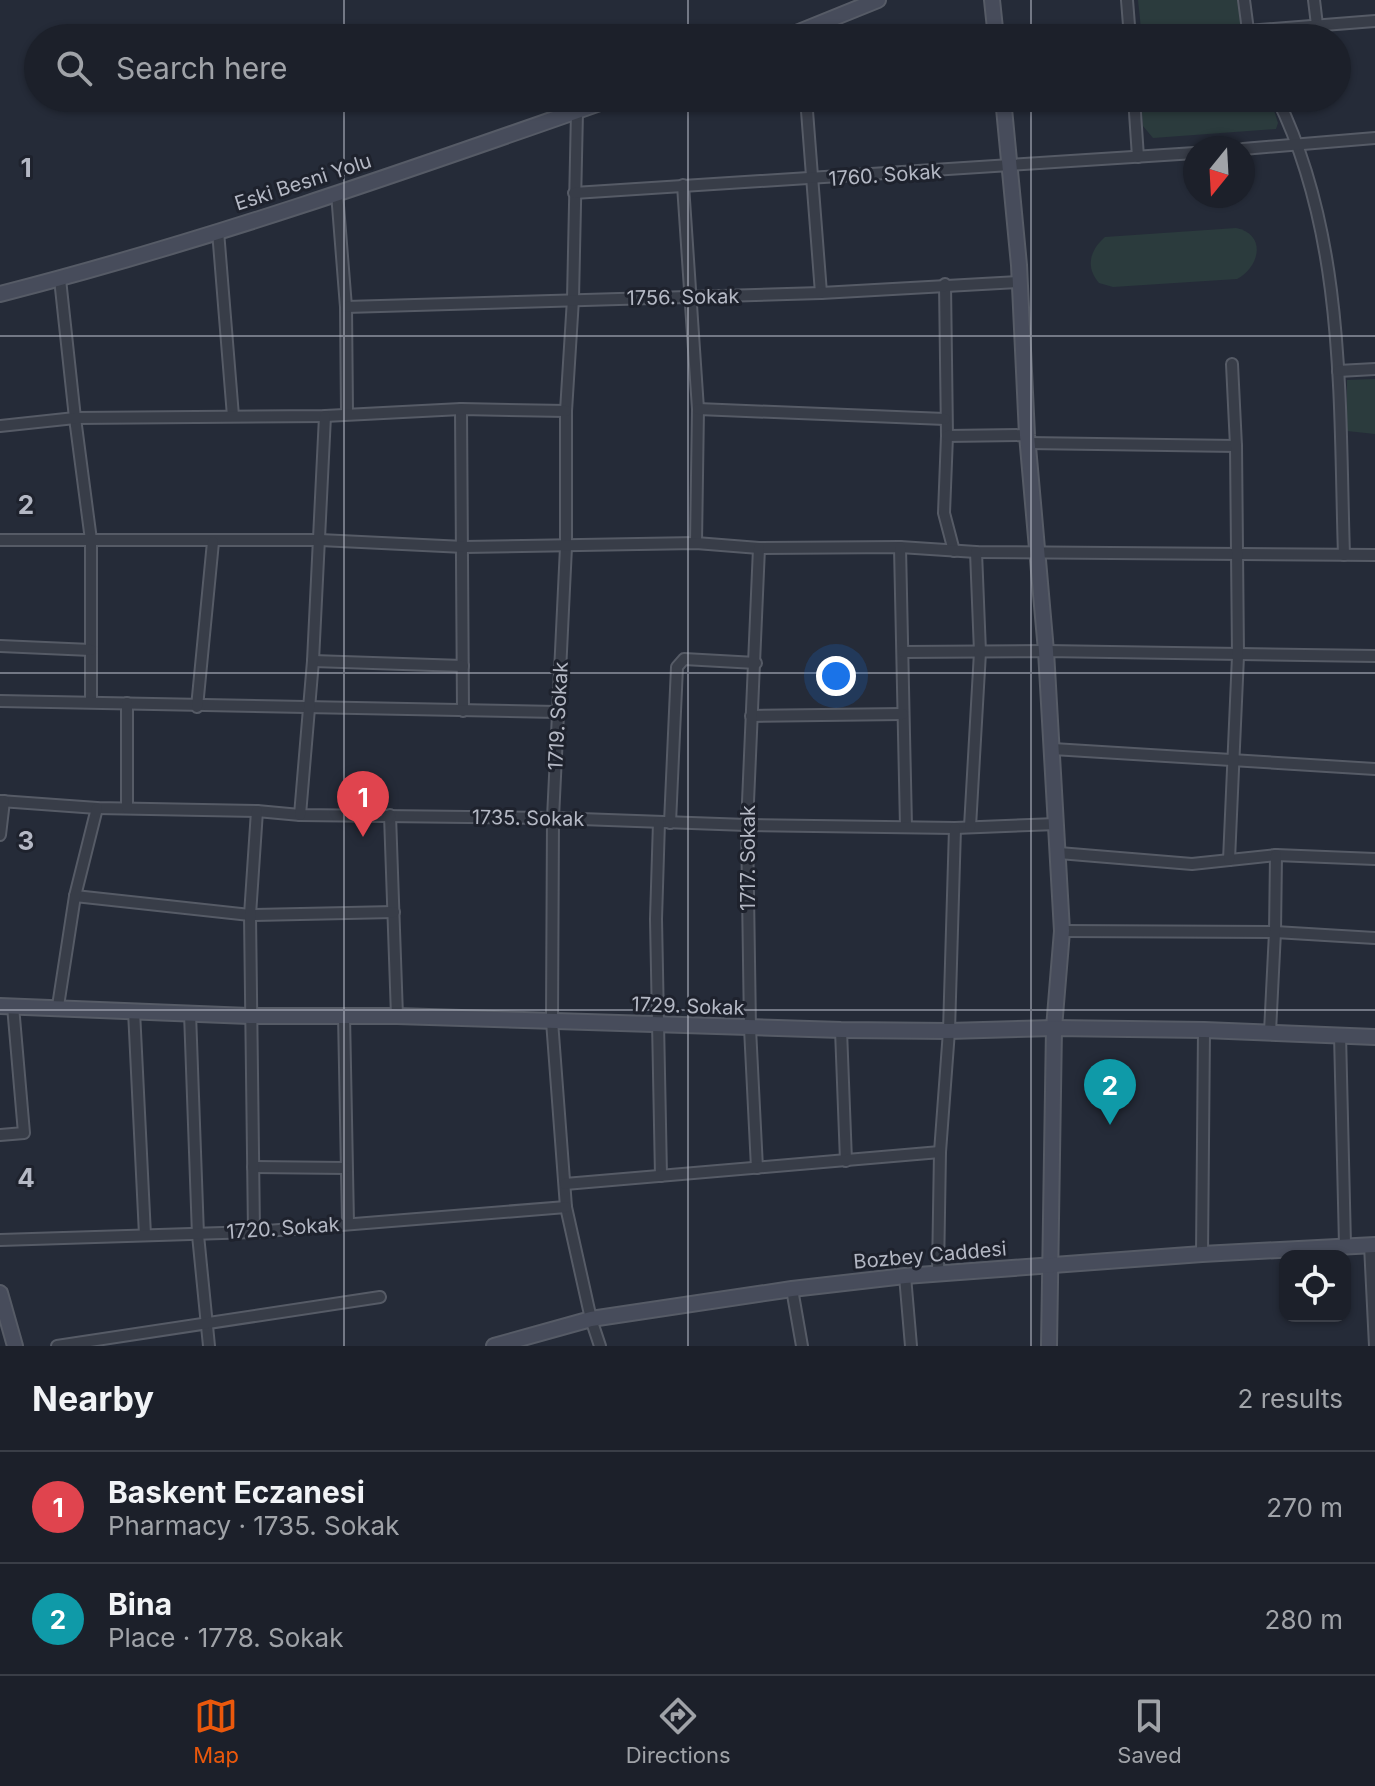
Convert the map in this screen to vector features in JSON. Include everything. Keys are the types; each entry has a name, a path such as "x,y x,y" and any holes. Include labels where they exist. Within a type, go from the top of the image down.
{"street":[{"path":"825,24 878,0"},
{"path":"992,0 995,24"},
{"path":"1127,0 1129,24"},
{"path":"1244,0 1247,24"},
{"path":"1314,0 1317,24"},
{"path":"1332,24 1375,21"},
{"name":"Eski Besni Yolu","path":"0,294 218,231 574,112"},
{"name":"1719. Sokak","path":"577,112 573,299 566,411 566,547 553,818 552,1021 566,1207 600,1346"},
{"path":"807,112 821,293"},
{"path":"1005,112 1020,282 1027,439 1039,551 1053,749 1062,931 1054,1028 1049,1346"},
{"path":"1135,112 1138,157"},
{"path":"1283,112 1298,145 1326,248 1338,371 1344,555"},
{"path":"1255,148 1375,138"},
{"name":"1760. Sokak","path":"574,193 1183,154"},
{"path":"683,185 698,409 696,543"},
{"path":"337,193 346,307 347,413"},
{"path":"218,231 233,416"},
{"path":"60,279 91,540 91,702"},
{"name":"1756. Sokak","path":"346,307 689,298 1020,282"},
{"path":"945,284 947,436 944,513 954,551"},
{"path":"1229,860 1238,656 1232,364"},
{"path":"1338,371 1375,369"},
{"path":"0,426 75,418 325,416 461,409 566,411"},
{"path":"461,409 463,711"},
{"path":"698,409 945,419"},
{"path":"300,815 313,661 325,416"},
{"path":"947,436 1236,446"},
{"path":"0,540 320,540 464,547 696,543 759,548 900,547 976,552 1375,555"},
{"path":"197,707 213,542"},
{"path":"900,547 906,827"},
{"name":"1717. Sokak","path":"757,1168 750,1028 747,825 759,548"},
{"path":"970,827 980,652 976,552"},
{"path":"0,646 91,650"},
{"path":"903,652 1375,656"},
{"path":"661,1176 658,1024 664,823 677,667 684,659 756,663"},
{"path":"313,661 463,666"},
{"path":"0,701 557,712"},
{"path":"127,703 127,808"},
{"path":"751,716 903,714"},
{"path":"1053,749 1375,769"},
{"path":"0,835 2,801"},
{"name":"1735. Sokak","path":"2,801 97,808 257,811 300,815 553,818 747,825 955,828 1057,824"},
{"path":"58,1006 75,896 97,808"},
{"path":"254,1232 249,1016 250,915 257,811"},
{"path":"390,815 397,1016"},
{"path":"938,1273 940,1152 949,1031 955,828"},
{"path":"1059,853 1192,864 1276,855 1375,859"},
{"path":"1270,1032 1276,855"},
{"path":"75,896 250,915 394,912"},
{"path":"1062,931 1275,932 1375,938"},
{"path":"0,1135 24,1133 6,1006"},
{"name":"1729. Sokak","path":"6,1006 249,1016 397,1016 750,1028 1204,1030 1375,1037"},
{"path":"134,1011 145,1235"},
{"path":"190,1013 198,1235 209,1346"},
{"path":"344,1015 348,1223"},
{"path":"841,1030 846,1161"},
{"path":"1202,1254 1204,1030"},
{"path":"1340,1034 1345,1245"},
{"path":"565,1184 940,1152"},
{"path":"253,1167 346,1168"},
{"name":"1720. Sokak","path":"0,1240 254,1232 566,1207"},
{"path":"1373,1245 1375,1346"},
{"name":"Bozbey Caddesi","path":"494,1346 591,1319 792,1289 905,1276 1373,1245"},
{"path":"905,1276 911,1346"},
{"path":"792,1289 802,1346"},
{"path":"0,1293 5,1328 15,1346"},
{"path":"57,1346 380,1297"}],"shaded area":[{"path":"1138,0 1238,0 1241,24 1141,24"},
{"path":"1142,112 1274,112 1278,123 1276,129 1153,138 1143,126"},
{"path":"1236,228 1252,237 1257,251 1251,266 1237,279 1113,287 1099,283 1092,271 1093,253 1105,237"},
{"path":"1375,379 1375,434 1347,431 1347,380"}],"place":[{"name":"Baskent Eczanesi","path":"363,837"},
{"name":"Bina","path":"1110,1125"}]}
